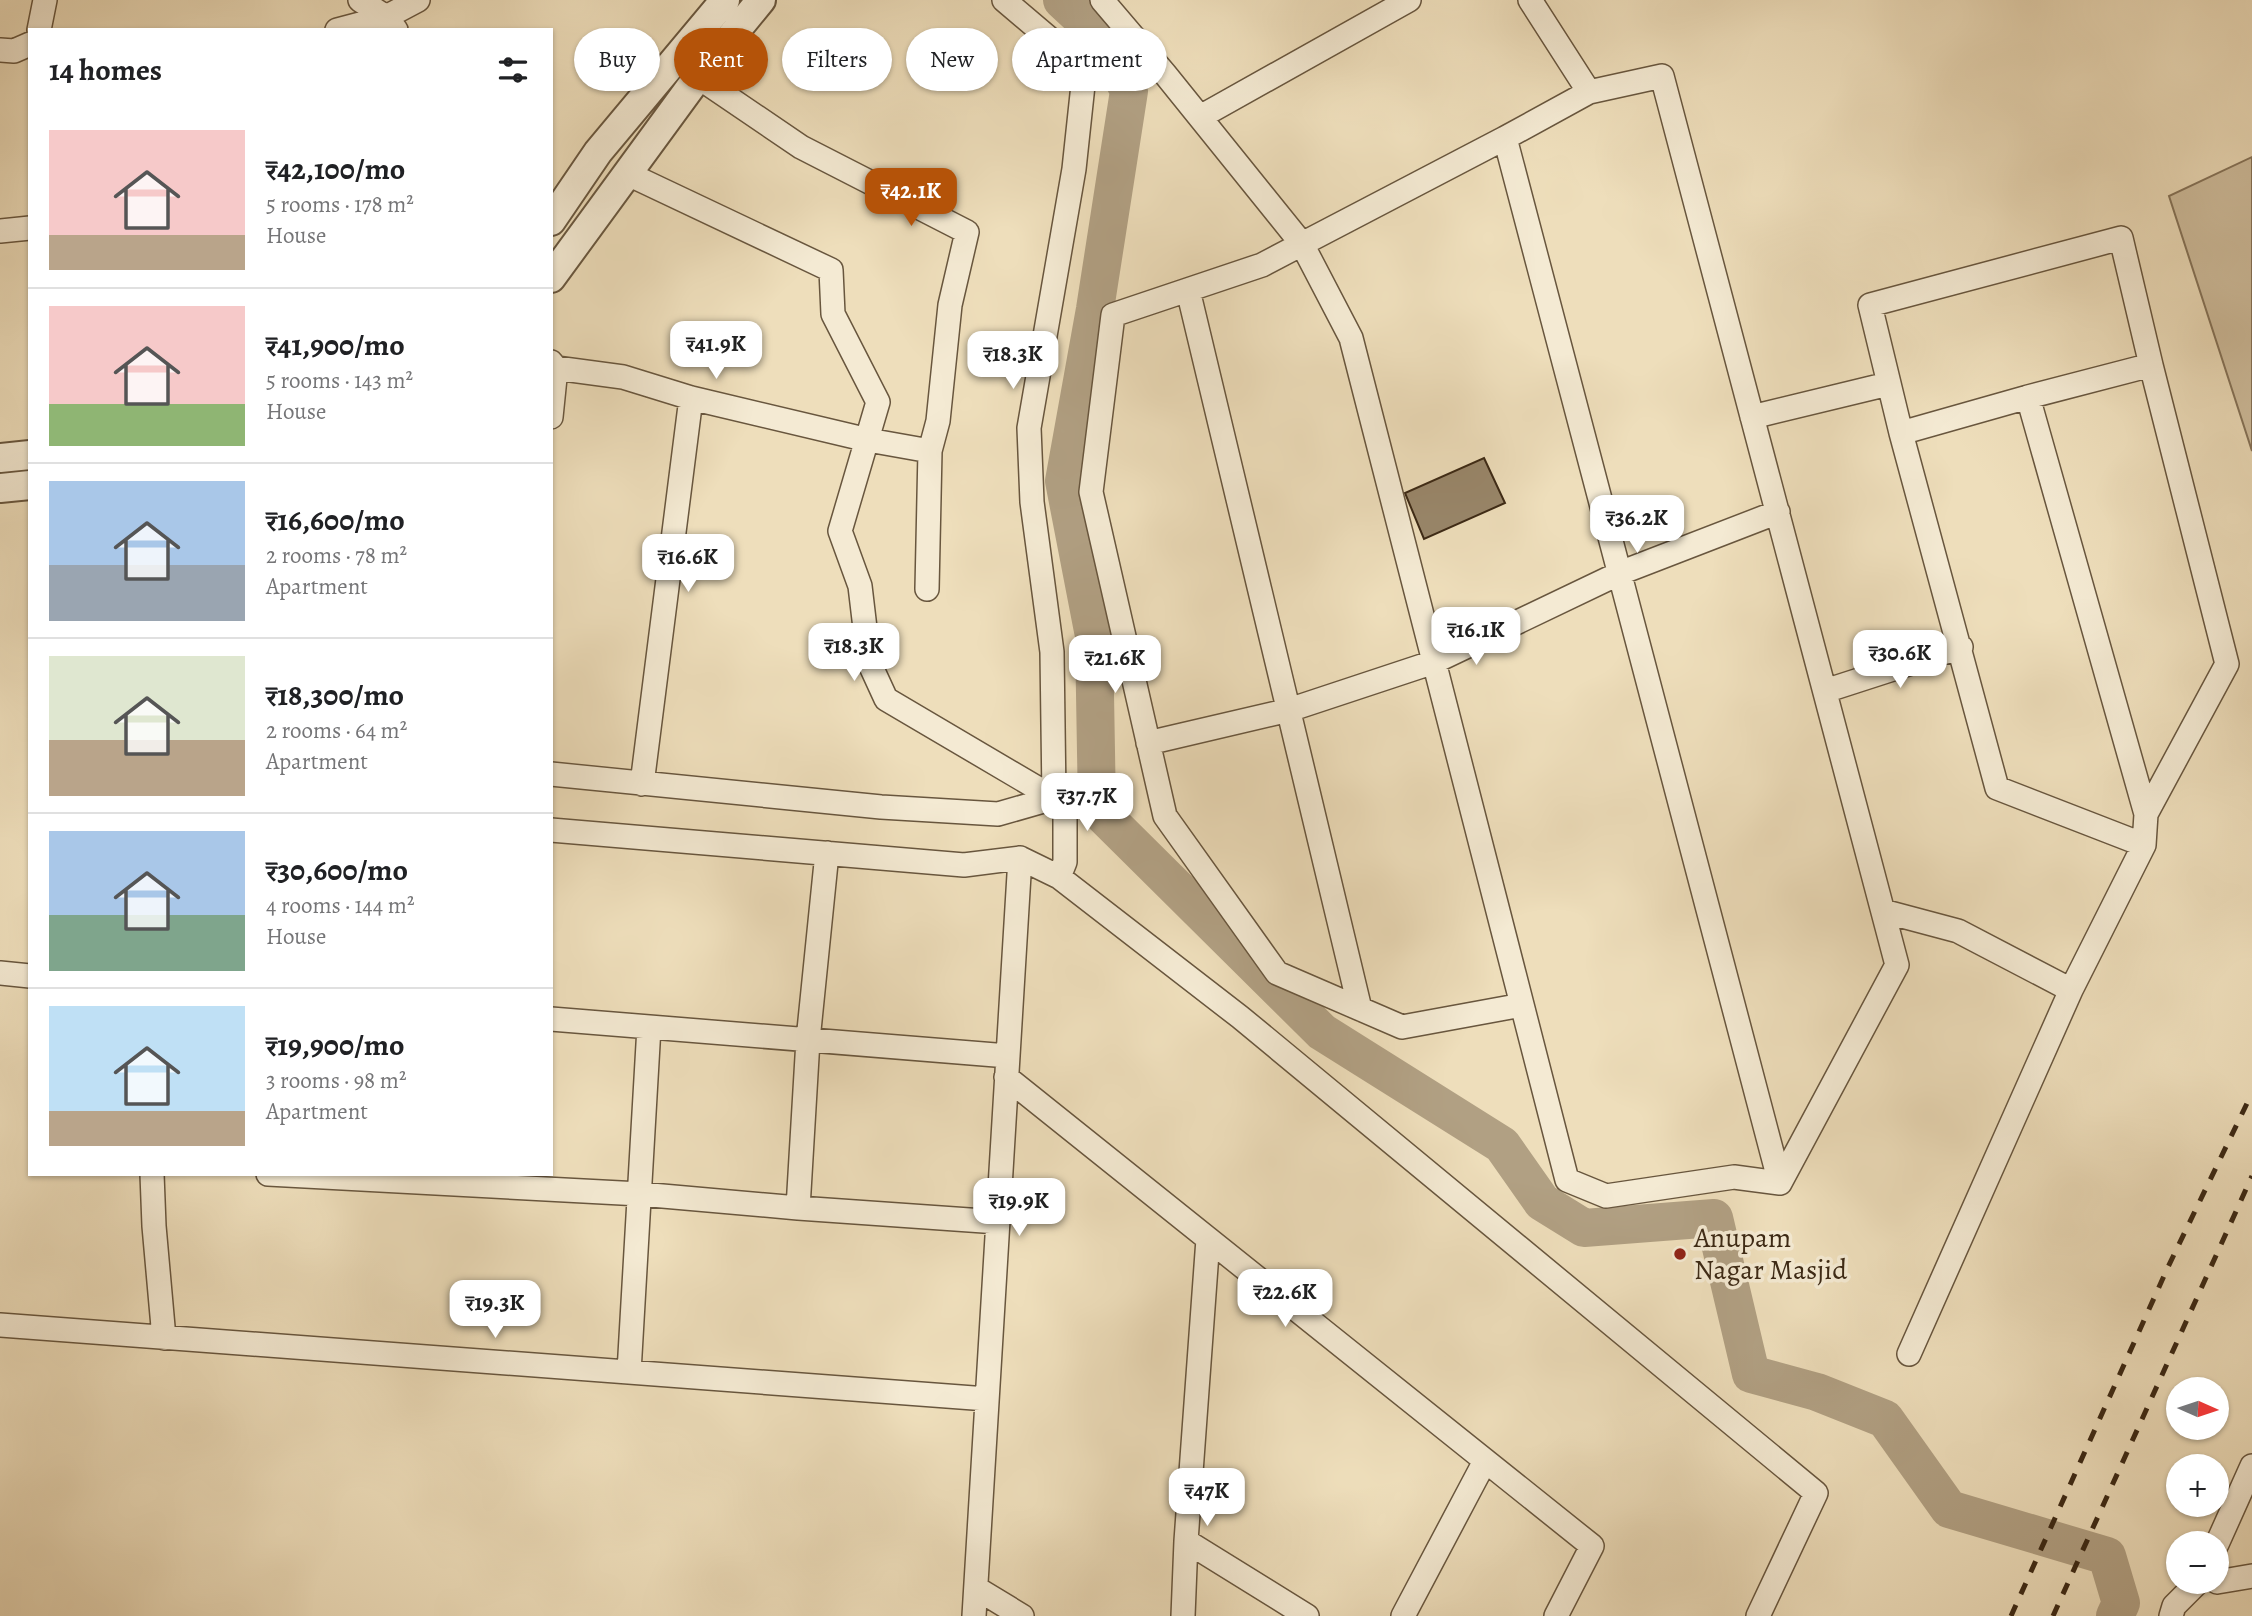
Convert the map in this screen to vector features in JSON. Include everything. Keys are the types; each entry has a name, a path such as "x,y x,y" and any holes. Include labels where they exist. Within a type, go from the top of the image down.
{"street":[{"path":"38,28 45,0"},
{"path":"360,0 391,23"},
{"path":"352,28 391,23 418,0"},
{"path":"553,214 598,152 725,0"},
{"path":"738,28 761,0"},
{"path":"1004,0 1064,51 1083,85 1074,169 1029,428 1032,502 1052,652 1055,798"},
{"path":"1102,0 1302,244 1351,338 1567,1180 1606,1196 1734,1177 1780,1183"},
{"path":"1200,117 1409,0"},
{"path":"1530,0 1589,92"},
{"path":"0,50 14,51 28,45"},
{"path":"1522,1005 1402,1027 1277,973 1165,816 1091,492 1113,315 1262,265 1589,92 1662,76 1897,965 1780,1183"},
{"path":"553,275 688,91"},
{"path":"719,91 801,147 967,232 950,305 937,421 930,451 927,589"},
{"path":"1505,138 1780,1183"},
{"path":"626,173 831,270 832,314 878,402 840,531 860,586 869,662 886,699 1055,798 1065,812 1065,862 1059,877"},
{"path":"0,231 28,228"},
{"path":"2144,845 1997,788 1888,384 1870,306 2121,238 2227,664 2146,814"},
{"path":"1188,290 1360,1009"},
{"path":"554,365 623,377 691,398 867,440 930,451"},
{"path":"1902,433 2151,365"},
{"path":"1752,417 1888,384"},
{"path":"1909,1354 2071,990 2144,845 2146,814 2028,397"},
{"path":"642,784 691,398"},
{"path":"0,458 28,455"},
{"path":"0,488 28,485"},
{"path":"1148,743 1289,710 1434,662 1620,573 1777,512"},
{"path":"1825,691 1961,648"},
{"path":"553,774 881,807 998,814 1055,798"},
{"path":"553,830 964,865 1020,858 1059,877 1240,1017 1816,1493 1758,1616"},
{"path":"798,1208 807,1040 827,853"},
{"path":"974,1616 1020,858"},
{"path":"1883,911 1958,931 2071,990"},
{"path":"0,973 28,976"},
{"path":"553,1019 807,1040 1007,1067 1208,1239 1592,1546 1556,1616"},
{"path":"629,1372 649,1027"},
{"path":"152,1176 164,1338"},
{"path":"315,1176 639,1194 998,1222"},
{"path":"1183,1616 1208,1239"},
{"path":"0,1325 987,1399"},
{"path":"1402,1616 1485,1461"},
{"path":"2223,1531 2252,1466"},
{"path":"1186,1541 1307,1616"},
{"path":"2229,1580 2252,1576"},
{"path":"976,1588 1022,1616"},
{"path":"2171,1616 2174,1606 2186,1594"}],"shaded area":[{"path":"2252,157 2252,451 2169,196"}],"building":[{"path":"1484,458 1505,503 1424,539 1405,493"}],"waterway":[{"path":"1062,0 1103,38 1129,91 1095,309 1064,481 1094,636 1097,809 1322,1032 1502,1145 1542,1202 1584,1228 1714,1218 1751,1374 1817,1392 1885,1419 1949,1509 2107,1556 2121,1603 2115,1616"}],"railway":[{"path":"2011,1616 2168,1267 2252,1093"},
{"path":"2053,1616 2252,1176"}],"place":[{"name":"Anupam Nagar Masjid","path":"1680,1254"}]}
